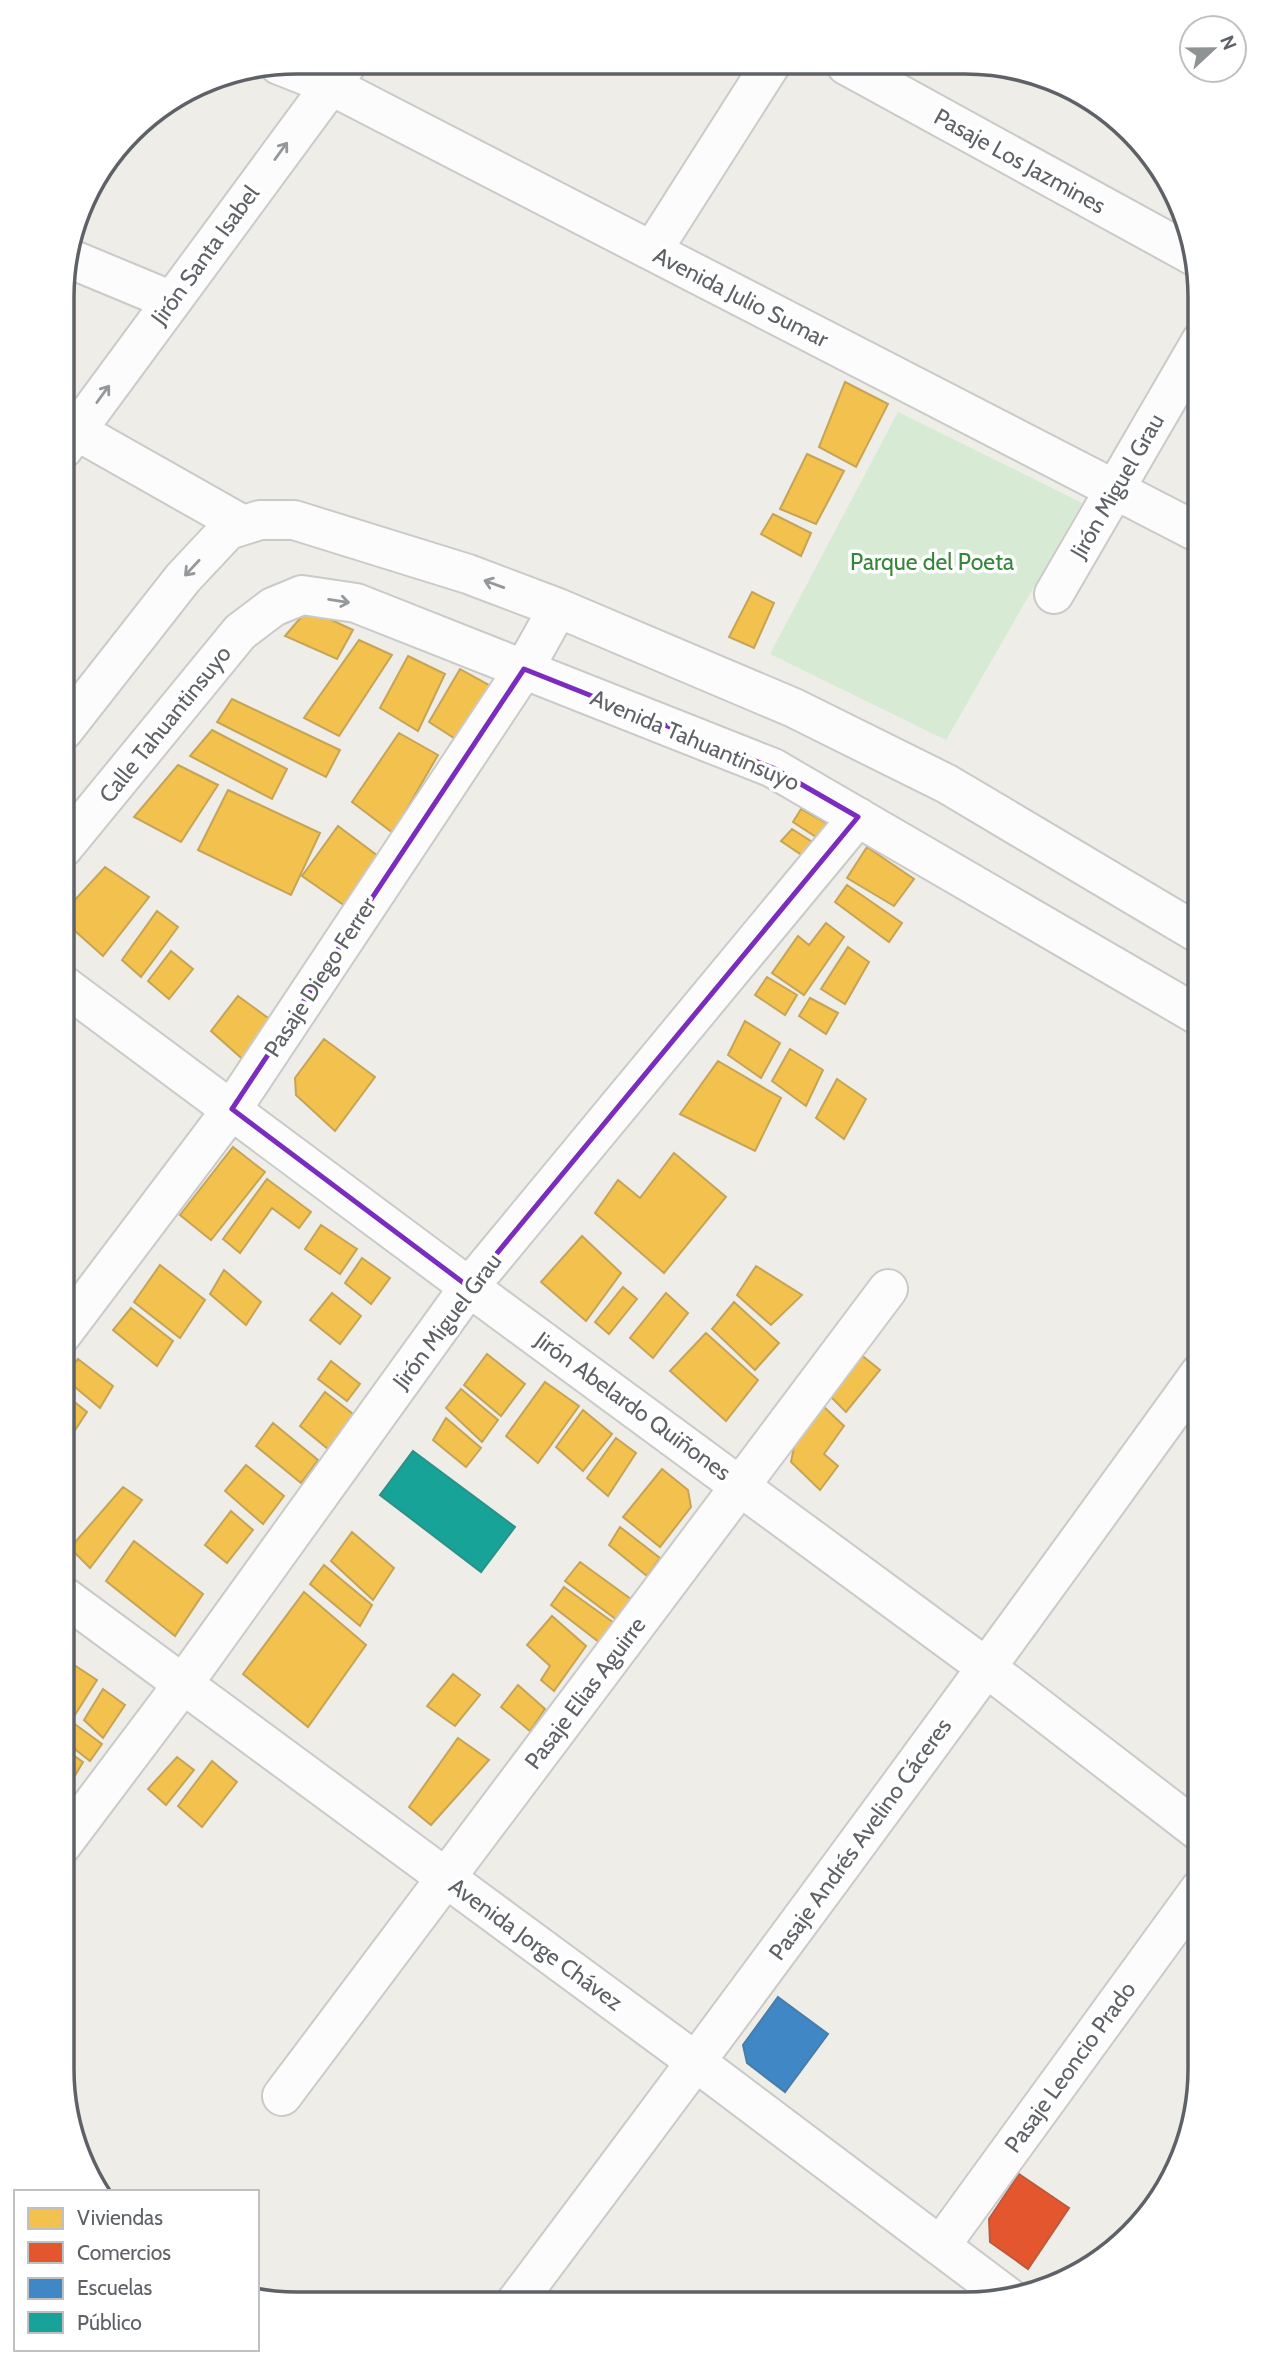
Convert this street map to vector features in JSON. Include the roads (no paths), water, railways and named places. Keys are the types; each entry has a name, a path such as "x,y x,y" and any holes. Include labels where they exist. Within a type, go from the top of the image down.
{"street":[{"name":"Jirón Santa Isabel","path":"74,426 172,301 338,74"},
{"name":"Avenida Julio Sumar","path":"341,74 652,251 1188,527"},
{"path":"652,251 765,74"},
{"name":"Pasaje Los Jazmines","path":"862,74 1183,250"},
{"path":"76,261 172,301"},
{"name":"Jirón Miguel Grau","path":"1054,594 1188,364"},
{"path":"74,439 243,525"},
{"path":"74,717 183,578 228,530 260,520 293,520 468,575 558,608 794,708 947,784 1188,928"},
{"name":"Avenida Tahuantinsuyo","path":"274,607 302,595 356,603 773,768 1188,1010"},
{"name":"Calle Tahuantinsuyo","path":"74,835 240,632 274,607"},
{"name":"Pasaje Diego Ferrer","path":"74,1318 232,1109 524,669 558,608"},
{"name":"Jirón Miguel Grau","path":"74,1829 183,1684 470,1287 858,817"},
{"name":"Jirón Abelardo Quiñones","path":"74,993 987,1668 1188,1823"},
{"name":"Pasaje Elias Aguirre","path":"282,2096 888,1289"},
{"name":"Pasaje Andrés Avelino Cáceres","path":"524,2292 987,1668 1188,1390"},
{"name":"Avenida Jorge Chávez","path":"74,1604 696,2062 998,2289"},
{"name":"Pasaje Leoncio Prado","path":"941,2245 1188,1905"}],"park label":[{"name":"Parque del Poeta","path":"932,562"}]}
